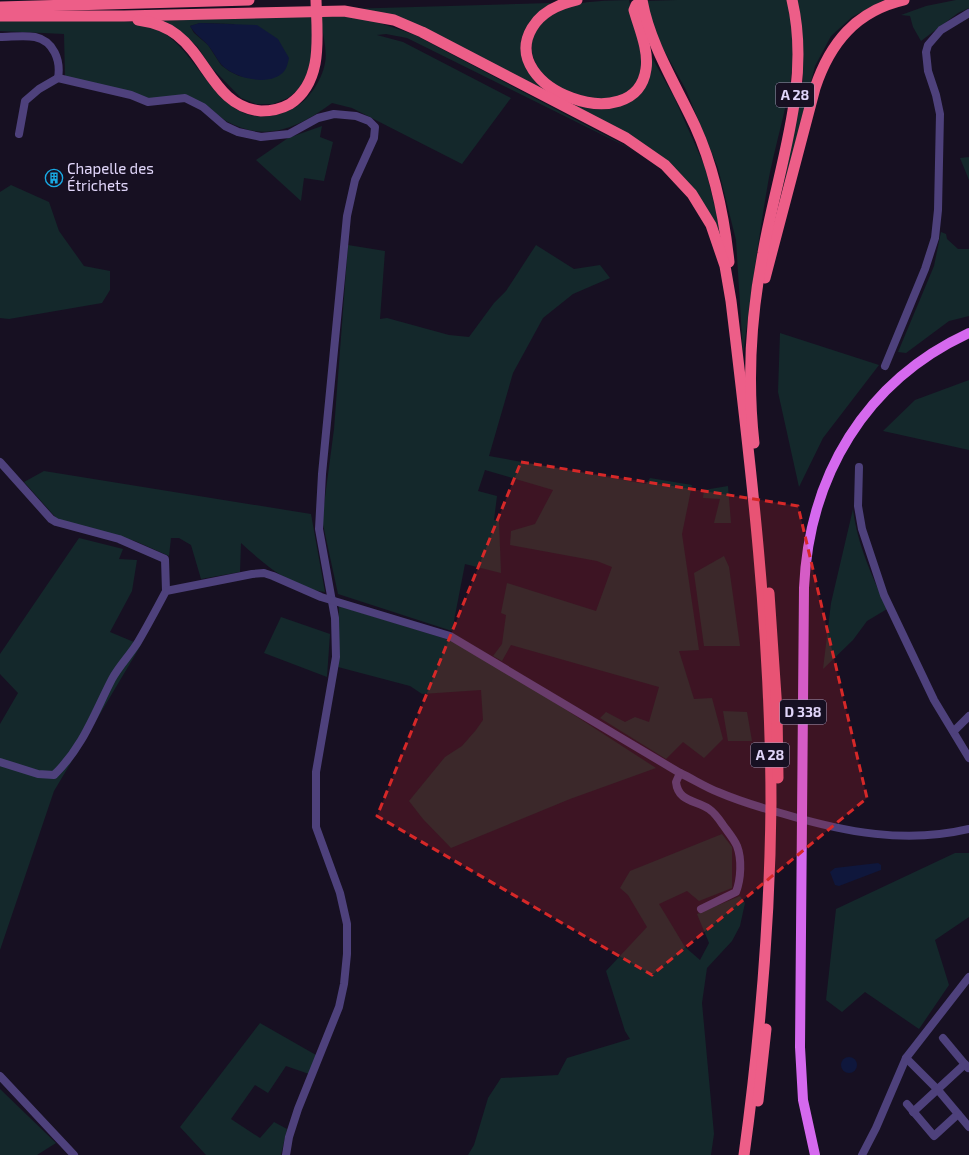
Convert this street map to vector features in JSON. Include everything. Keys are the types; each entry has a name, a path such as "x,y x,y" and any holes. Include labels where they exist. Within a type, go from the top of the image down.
{"highway":[{"path":"0,7 249,0"},
{"path":"124,16 154,24 177,35 188,46 225,95 239,105 251,110 263,111 285,107 296,100 310,82 316,58 316,0"},
{"path":"577,0 557,6 540,16 529,35 527,53 530,66 545,84 561,93 590,103 609,103 618,101 634,92 642,82 646,62 638,6"},
{"path":"751,372 761,302 770,256 820,74 833,48 851,27 876,10 904,0"},
{"name":"A 28","path":"751,1155 768,1016 773,945 778,817 777,711 773,639 753,439 751,372 754,307 762,253 791,120 797,78 798,36 793,4"},
{"name":"A 28","path":"638,6 703,146 717,188 726,238 732,295 731,301 760,577 769,717 770,794 766,950 754,1075 744,1155"},
{"path":"0,16 124,16 344,11 394,20 422,32 626,138 665,165 692,194 711,225 724,266 731,301"}],"main road":[{"name":"D 338","path":"815,1155 803,1100 800,1047 804,588 809,536 817,504 830,471 844,445 867,411 892,384 917,364 937,350 969,334"}],"street":[{"path":"885,366 925,269 935,238 938,210 940,114 936,95 928,71 926,52 928,45 942,30 969,14"},
{"path":"0,37 35,37 50,44 56,55 60,68 58,78"},
{"path":"19,134 25,101 39,89 58,78 131,95 148,102 185,98 203,107 225,126 238,132 261,137 290,134 318,118 334,114 356,116 372,123 375,127 374,138 355,180 347,216 323,459 319,529 335,618 336,656 316,772 316,827 340,893 347,924 346,962 344,984 339,1007 298,1109 289,1137 286,1155"},
{"path":"0,462 51,519 56,522 118,539 165,560 166,591 138,642 113,678 89,729 75,752 62,767 54,775 38,774 0,762"},
{"path":"859,467 858,506 862,529 884,595 934,700 969,758"},
{"path":"166,591 264,573 331,600 436,630 457,639 680,773 718,792 756,806 822,825 863,833 893,836 926,835 969,829"},
{"path":"954,731 969,716"},
{"path":"680,773 676,782 680,794 686,800 699,803 710,809 721,822 736,845 738,851 740,876 736,892 701,909"},
{"path":"862,1155 876,1128 906,1058 969,977"},
{"path":"913,1112 967,1066 943,1038"},
{"path":"906,1058 938,1090 969,1127"},
{"path":"0,1076 74,1155"},
{"path":"907,1104 934,1136 958,1114"}],"highlighted area":[{"path":"521,462 798,506 867,798 652,975 377,816"}],"green space":[{"path":"629,0 642,55 642,64 641,72 636,84 629,92 609,99 598,99 576,94 550,83 536,64 532,55 531,45 537,28 544,20 570,5 596,1"},
{"path":"789,0 793,23 794,45 789,92 768,183 743,354 736,240 718,168 686,90 660,43 644,1"},
{"path":"796,0 884,0 852,17 831,36 815,66 781,199 803,82 803,52"},
{"path":"956,0 969,0 969,8 958,13 921,41 913,27 910,16 901,15 926,6"},
{"path":"551,3 541,11 522,52 525,65 529,73 546,88 616,106 633,99 643,89 650,74 650,54 674,97 705,167 724,244 679,172 428,30 345,9"},
{"path":"313,14 313,48 310,69 299,89 288,98 273,104 256,104 241,98 211,67 197,46 159,19","holes":["200,23 234,24 261,79 239,76 229,71 221,65 208,45 194,33 190,26"]},
{"path":"321,15 346,16 369,20 415,35 641,154 407,38 386,34 377,35 403,42 511,98 462,164 352,108 332,103 307,119 281,130 268,132 241,128 226,121 206,105 199,102 160,100 143,97 65,77 64,34 0,31 0,20 120,21 136,22 151,26 169,37 185,53 229,104 246,114 267,116 298,106 309,96 321,76 326,58"},
{"path":"322,126 320,137 333,142 324,181 304,178 301,201 256,160 288,138"},
{"path":"969,157 969,180 960,158"},
{"path":"11,185 49,202 59,231 84,266 110,271 110,290 102,303 9,319 0,318 0,192"},
{"path":"941,232 946,234 947,239 958,249 969,249 969,316 949,321 906,353 898,352 934,266"},
{"path":"348,245 385,251 380,319 387,318 449,335 469,337 494,303 506,291 536,245 574,269 600,265 610,278 573,294 543,318 513,373 489,456 646,484 650,478 692,485 682,534 699,650 679,651 694,699 712,698 723,739 704,758 683,742 666,759 600,718 606,712 625,722 635,717 649,722 659,687 511,645 502,661 493,656 502,644 506,615 501,613 507,583 596,611 612,567 597,561 510,545 511,531 535,524 553,490 485,470 478,491 497,496 494,520 499,521 501,573 465,564 452,631 338,594 322,520 334,429"},
{"path":"780,333 879,365 823,438 799,487 778,392"},
{"path":"969,380 969,450 883,431 915,400"},
{"path":"44,471 311,514 325,592 313,590 290,581 269,567 241,543 240,572 201,579 191,545 179,538 171,538 169,556 135,541 58,520 24,482"},
{"path":"728,486 731,523 714,523 720,499 703,498 704,490"},
{"path":"853,509 862,548 887,609 867,621 853,640 823,669 831,603"},
{"path":"79,538 123,549 119,559 137,560 132,591 110,632 141,645 54,791 0,950 0,724 18,693 0,674 0,654"},
{"path":"724,556 729,567 740,646 704,646 694,573"},
{"path":"339,606 450,640 500,667 656,768 570,799 451,848 423,819 409,801 445,757 462,746 483,720 481,690 422,694 410,686 338,667"},
{"path":"281,617 330,634 327,677 264,653"},
{"path":"723,711 747,712 752,741 728,741"},
{"path":"722,834 732,847 732,888 699,901 687,891 659,904 685,947 700,960 709,943 697,914 740,896 745,903 740,926 732,941 707,968 702,1003 714,1134 711,1155 468,1155 474,1145 488,1098 501,1078 558,1075 567,1058 630,1039 625,1031 606,971 647,927 628,895 620,888 630,871"},
{"path":"955,853 969,853 969,917 935,940 949,985 919,1029 865,992 842,1012 826,1000 836,909"},
{"path":"260,1023 316,1055 309,1074 286,1066 268,1093 255,1085 231,1119 260,1138 274,1122 287,1129 281,1155 206,1155 180,1127"},
{"path":"0,1089 56,1143 37,1155 0,1155"}],"water":[{"path":"200,23 257,25 278,39 289,58 286,69 280,75 266,80 249,79 234,74 222,65 207,44 190,26"},
{"path":"878,863 881,865 881,870 839,886 835,885 830,872 835,868"},
{"path":"849,1057 856,1062 857,1065 852,1072 849,1073 842,1068 841,1065 846,1058"}],"place":[{"name":"Chapelle des Étrichets","path":"54,178"}]}
